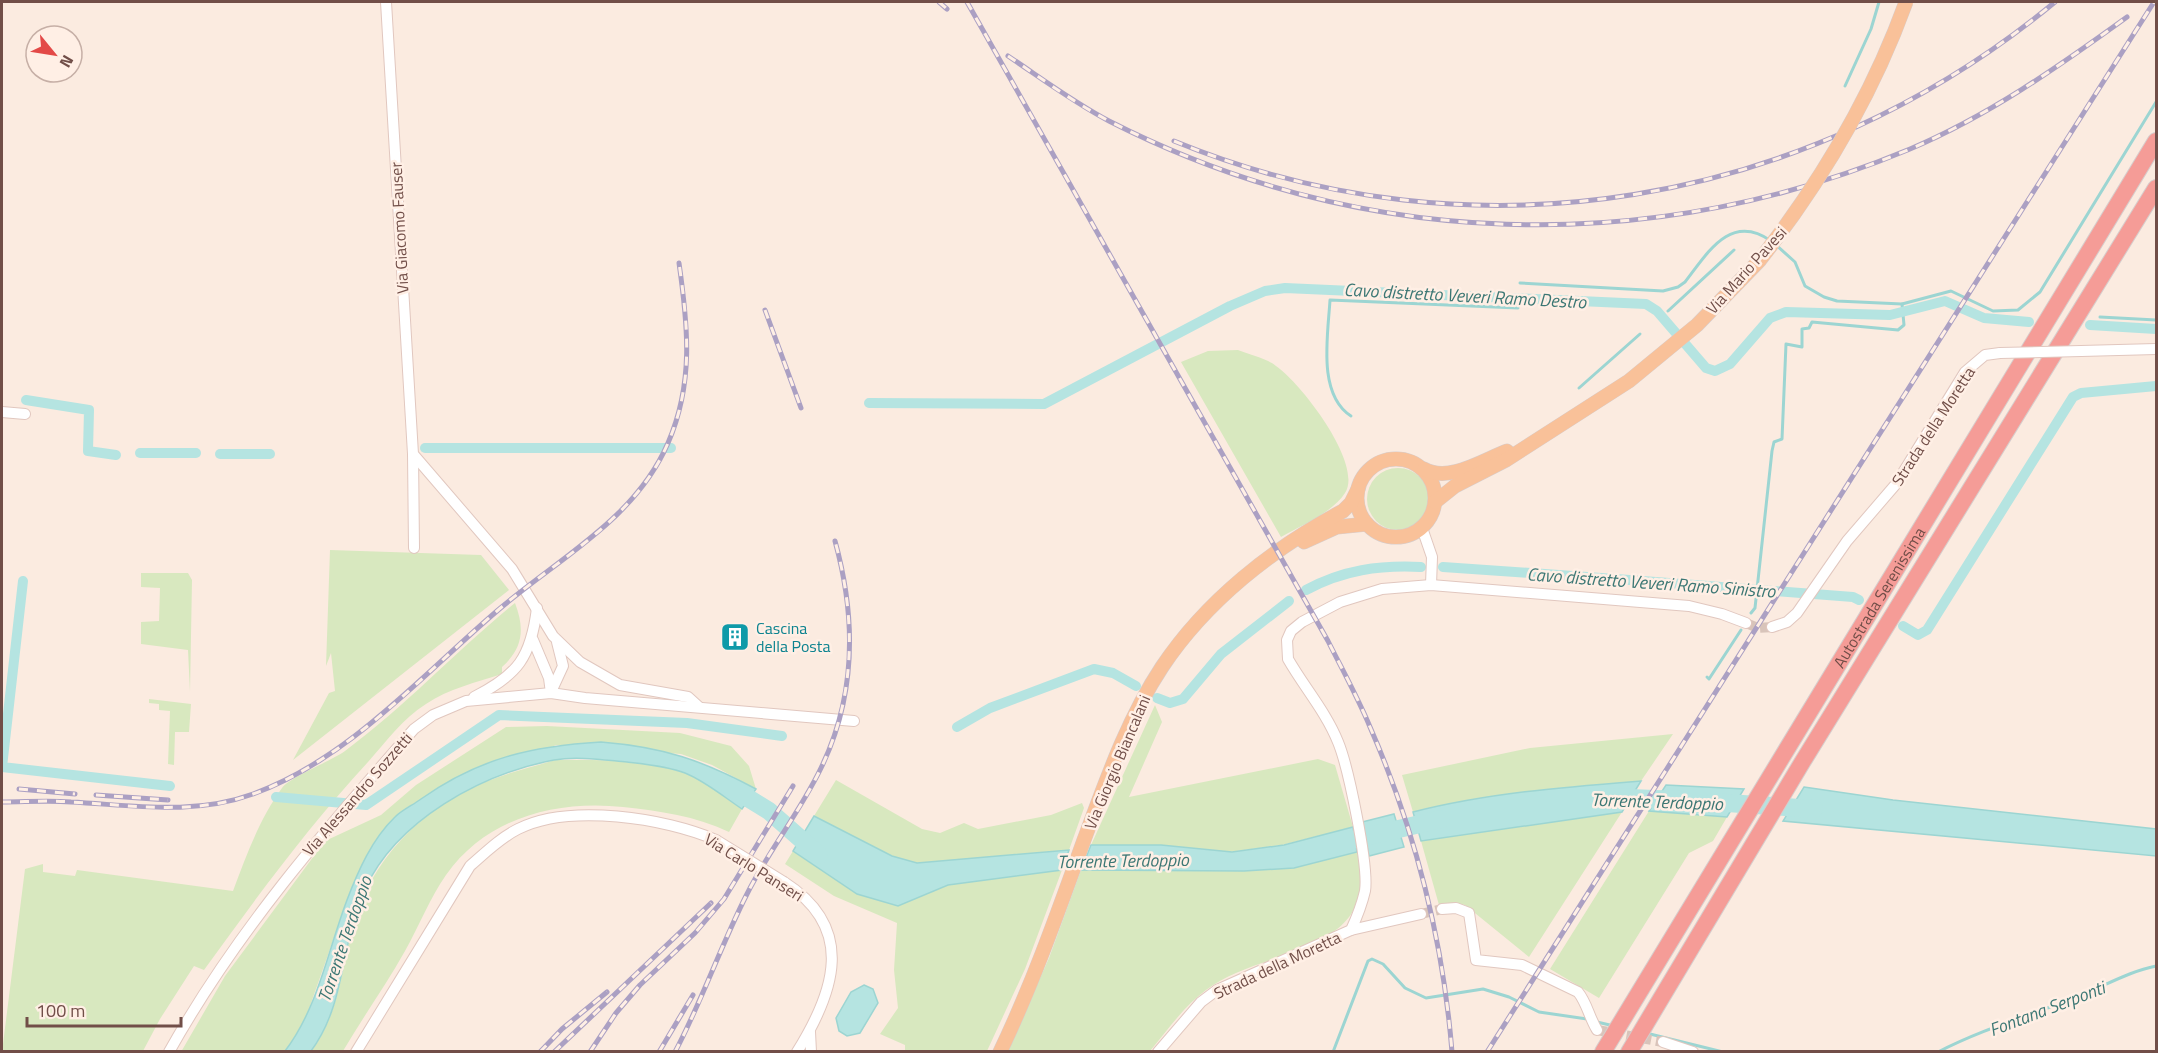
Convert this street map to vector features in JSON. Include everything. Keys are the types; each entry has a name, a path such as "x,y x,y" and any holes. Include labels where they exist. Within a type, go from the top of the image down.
{"highway":[{"name":"Autostrada Serenissima","path":"1603,1052 2157,141"},
{"name":"Autostrada Serenissima","path":"1629,1052 1803,761 2157,188"}],"main road":[{"name":"Via Mario Pavesi","path":"1529,444 1602,399 1675,344 1759,261 1797,211 1832,159 1873,81 1906,2"},
{"path":"1285,548 1343,511 1351,503 1363,477 1372,467 1384,460 1403,459 1437,474 1449,473 1529,444"},
{"path":"1358,489 1360,513 1367,524 1376,531 1393,536 1411,534 1422,528 1436,502 1455,486 1500,463 1529,444"},
{"path":"1421,467 1430,477 1436,502"},
{"path":"1285,548 1337,527 1367,524"},
{"name":"Via Giorgio Biancalani","path":"1000,1052 1037,968 1104,784 1139,706 1176,647 1228,592 1262,563 1285,548"}],"street":[{"name":"Via Giacomo Fauser","path":"386,2 413,454 414,548"},
{"name":"Strada della Moretta","path":"1772,627 1787,621 1806,602 1847,541 1896,484 1965,372 1985,355 2157,349"},
{"path":"2,412 25,414"},
{"path":"413,454 512,569 537,608 556,641 563,666 551,693"},
{"path":"1422,528 1432,557 1431,585"},
{"name":"Strada della Moretta","path":"1158,1052 1201,1002 1217,990 1351,930 1365,890 1365,867 1338,742 1288,659 1287,640 1291,631 1302,622 1340,602 1382,589 1431,585 1689,606 1722,614 1746,624"},
{"path":"466,701 496,686 517,667 533,640 537,608"},
{"path":"533,640 549,678 551,693"},
{"path":"556,641 580,662 620,685 688,697 699,707"},
{"name":"Via Alessandro Sozzetti","path":"169,1052 218,969 307,851 414,729 434,715 466,701 551,693 854,721"},
{"name":"Via Carlo Panseri","path":"357,1052 470,866 496,843 518,828 545,819 577,814 672,824 716,840 784,882 812,906 829,942 832,958 831,980 822,1010 797,1052"},
{"path":"1442,909 1456,908 1469,913 1476,960 1522,964 1578,992 1584,999 1593,1024"},
{"path":"1351,930 1421,915"},
{"name":"Via Carlo Panseri","path":"803,1052 810,1031"},
{"name":"Via Carlo Panseri","path":"810,1031 811,1052"},
{"path":"1663,1042 1693,1052"}],"green space":[{"path":"1238,350 1268,361 1287,375 1327,425 1346,463 1348,480 1345,493 1339,500 1316,518 1281,537 1181,362 1208,351"},
{"path":"1398,468 1420,477 1429,499 1420,521 1398,530 1376,521 1367,499 1376,477"},
{"path":"330,550 481,555 509,590 293,760 329,693 335,691 331,653 326,666"},
{"path":"141,573 188,573 192,580 190,692 188,650 141,644 141,622 159,621 160,588 141,587"},
{"path":"515,603 520,621 520,638 514,653 502,667 502,674 444,694 410,716 395,731 303,837 204,970 194,966 160,1019 143,1051 2,1052 25,869 43,864 43,872 75,876 77,870 233,891 260,825 282,788 293,779 339,755 367,734"},
{"path":"149,699 191,704 189,732 175,732 174,765 168,764 170,711 159,710 159,704 149,703"},
{"path":"1155,705 1162,722 1129,797 1318,759 1335,765 1353,827 1282,845 1230,852 1161,845 1091,845"},
{"path":"547,726 680,733 731,746 749,766 756,789 712,765 681,754 556,745 395,817 367,855 348,898 304,1023 285,1051 181,1052 225,976 325,841 381,815 416,785 506,727"},
{"path":"1673,734 1641,781 1498,795 1413,812 1402,775 1530,748"},
{"path":"555,760 620,761 668,767 699,779 742,809 729,832 677,815 623,807 598,806 549,810 503,826 482,839 463,855 446,875 398,964 343,1051 311,1052 328,1023 333,1008 360,904 385,859 420,822 440,806 462,793 493,779"},
{"path":"836,780 922,829 940,833 964,823 978,829 1051,815 1082,803 1084,808 1069,850 917,863 892,856 814,816"},
{"path":"1649,811 1727,817 1713,841 1689,853 1599,998 1550,969"},
{"path":"1622,812 1529,957 1465,905 1454,903 1439,905 1421,841"},
{"path":"793,851 815,866 925,893 973,880 1062,870 1025,969 987,1051 905,1052 905,1045 880,1034 898,1008 894,970 897,923 834,896 785,864"},
{"path":"1357,852 1361,886 1353,912 1336,930 1313,944 1230,976 1206,990 1183,1011 1150,1051 1007,1052 1049,958 1081,870 1244,871 1294,868"}],"water":[{"path":"601,742 644,747 682,756 718,770 756,789 742,809 700,780 685,773 663,767 581,758 554,760 498,776 444,804 398,842 379,864 357,909 337,993 323,1032 311,1051 285,1051 314,998 340,919 361,867 379,835 395,817 443,785 485,764 529,751"},
{"path":"1641,781 1622,812 1421,841 1413,812 1498,795"},
{"path":"1666,785 1744,789 1727,817 1649,811"},
{"path":"1804,787 1893,800 2156,829 2156,856 1783,821"},
{"path":"1394,814 1404,847 1369,856 1362,822"},
{"path":"814,816 892,856 917,863 1069,850 1062,870 948,885 898,906 857,894 793,851"},
{"path":"1353,827 1357,852 1294,868 1244,871 1081,870 1091,845 1161,845 1232,852 1284,845"},
{"path":"864,985 873,989 878,1003 860,1033 847,1036 839,1031 836,1018 851,992"}],"waterway":[{"path":"1845,86 1871,29 1879,2"},
{"path":"1776,245 1795,262 1805,286 1824,297 1837,301 1902,304 1951,291 1993,311 2018,310 2040,292 2156,102"},
{"path":"1520,283 1663,291 1678,287 1685,282 1711,249 1732,234 1743,231 1756,233 1771,241"},
{"path":"1668,311 1734,250"},
{"name":"Cavo distretto Veveri Ramo Destro","path":"869,403 1044,404 1230,306 1265,291 1285,288 1646,304 1657,311 1706,368 1715,371 1730,364 1770,318 1786,312 1890,315 1945,301 1984,318 2029,322"},
{"path":"1351,416 1340,406 1333,394 1329,379 1327,346 1330,300 1518,308 1518,302"},
{"path":"1751,613 1755,608 1772,451 1774,442 1782,439 1786,344 1802,347 1802,329 1809,328 1812,322 1898,330 1904,325 1902,304"},
{"path":"2100,317 2156,320"},
{"name":"Cavo distretto Veveri Ramo Destro","path":"2090,325 2156,329"},
{"path":"1579,388 1640,334"},
{"name":"Cavo distretto Veveri Ramo Sinistro","path":"1903,626 1918,635 1927,630 2073,397 2081,393 2156,386"},
{"name":"Cavo distretto Veveri Ramo Sinistro","path":"26,400 89,410 88,451 116,455"},
{"name":"Cavo distretto Veveri Ramo Destro","path":"425,448 671,448"},
{"name":"Cavo distretto Veveri Ramo Destro","path":"140,453 196,453"},
{"name":"Cavo distretto Veveri Ramo Destro","path":"220,454 270,454"},
{"name":"Cavo distretto Veveri Ramo Sinistro","path":"1306,590 1320,583 1362,570 1421,567"},
{"name":"Cavo distretto Veveri Ramo Sinistro","path":"1443,567 1853,597 1859,600"},
{"name":"Cavo distretto Veveri Ramo Sinistro","path":"23,581 2,767 170,786"},
{"name":"Cavo distretto Veveri Ramo Sinistro","path":"1157,698 1170,703 1183,699 1221,654 1289,601"},
{"path":"1707,677 1709,679 1741,630"},
{"name":"Cavo distretto Veveri Ramo Sinistro","path":"957,727 990,708 1094,669 1113,673 1136,686"},
{"name":"Cavo distretto Veveri Ramo Sinistro","path":"276,797 366,805 499,715 687,723 782,736"},
{"name":"Torrente Terdoppio","path":"730,787 769,811 819,855"},
{"name":"Torrente Terdoppio","path":"1605,797 1680,800"},
{"name":"Torrente Terdoppio","path":"1713,802 1814,809"},
{"name":"Torrente Terdoppio","path":"1331,845 1441,819"},
{"name":"Fontana Serponti","path":"1333,1052 1368,961 1372,959 1383,964 1405,988 1426,998 1483,989 1509,997 1539,1012 1587,1019"},
{"name":"Fontana Serponti","path":"1938,1052 1991,1028 2084,994 2129,974 2156,966"},
{"name":"Fontana Serponti","path":"1597,1022 1614,1026"},
{"name":"Fontana Serponti","path":"1646,1033 1723,1052"}],"tunnel":[{"path":"1746,623 1758,628 1772,627"},
{"path":"1421,914 1442,909"},
{"path":"1597,1030 1663,1042"}],"railway":[{"path":"939,2 947,9"},
{"path":"967,2 1328,641 1360,705 1401,805 1424,886 1442,968 1452,1052"},
{"path":"1174,141 1288,179 1403,200 1519,205 1634,194 1746,168 1855,128 1958,72 2055,2"},
{"path":"1487,1052 2154,2"},
{"path":"1008,56 1109,121 1205,164 1304,195 1405,215 1506,224 1609,222 1710,209 1811,184 1910,149 1995,106 2049,72 2127,17"},
{"path":"2,802 62,801 140,807 185,807 230,801 288,779 321,760 352,738 412,688 497,611 593,536 636,494 654,470 676,421 685,376 687,354 685,309 679,263"},
{"path":"765,310 801,408"},
{"path":"675,1052 747,894 813,784 833,741 841,713 849,656 847,598 835,541"},
{"path":"590,1052 616,1013 640,985 695,933 724,899 793,786"},
{"path":"19,789 75,794"},
{"path":"96,795 168,800"},
{"path":"554,1052 711,903"},
{"path":"540,1052 562,1029 607,992"},
{"path":"659,1052 693,995"}],"place":[{"name":"Cascina della Posta","path":"735,637"}]}
